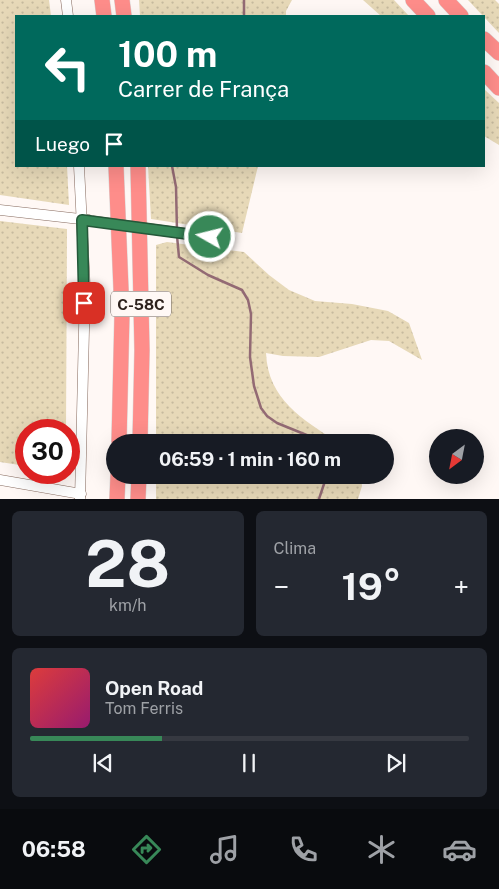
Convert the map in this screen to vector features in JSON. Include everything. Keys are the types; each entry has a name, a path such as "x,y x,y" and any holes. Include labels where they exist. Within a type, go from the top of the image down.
{"highway":[{"path":"102,0 104,15"},
{"path":"122,0 124,15"},
{"path":"413,0 427,15"},
{"path":"446,0 460,15"},
{"path":"485,40 499,53"},
{"path":"485,73 499,88"},
{"name":"C-58C","path":"116,167 122,314 119,434"},
{"name":"C-58C","path":"138,167 142,350 140,434"},
{"path":"118,484 118,499"},
{"path":"138,499 139,484"}],"street":[{"path":"66,0 68,15"},
{"path":"0,480 80,496 87,220 79,167"},
{"path":"0,210 210,237"}],"shaded area":[{"path":"0,0 49,0 51,15 15,15 15,167 67,167 69,205 0,195"},
{"path":"139,0 292,0 286,15 140,15"},
{"path":"363,0 394,0 408,15 380,15"},
{"path":"468,0 495,0 499,4 499,33 485,18 485,15 482,15"},
{"path":"485,90 499,103 499,145 485,137"},
{"path":"148,167 258,167 242,233 151,219"},
{"path":"0,221 67,229 66,419 15,419 15,464 0,462"},
{"path":"167,242 244,252 289,290 315,301 352,304 388,311 409,323 422,360 389,341 371,340 319,357 283,356 266,353 268,369 280,396 300,416 325,434 156,434 156,245"},
{"path":"156,484 362,484 362,486 358,499 156,499"}],"waterway":[{"path":"244,0 244,15"},
{"path":"172,167 176,187 177,231"},
{"path":"177,236 179,257 208,275 242,290 248,300 251,314 250,357 254,386 261,408 267,416 277,423 304,434"},
{"path":"319,499 324,484"}],"route":[{"path":"84,303 82,220 210,237"}]}
